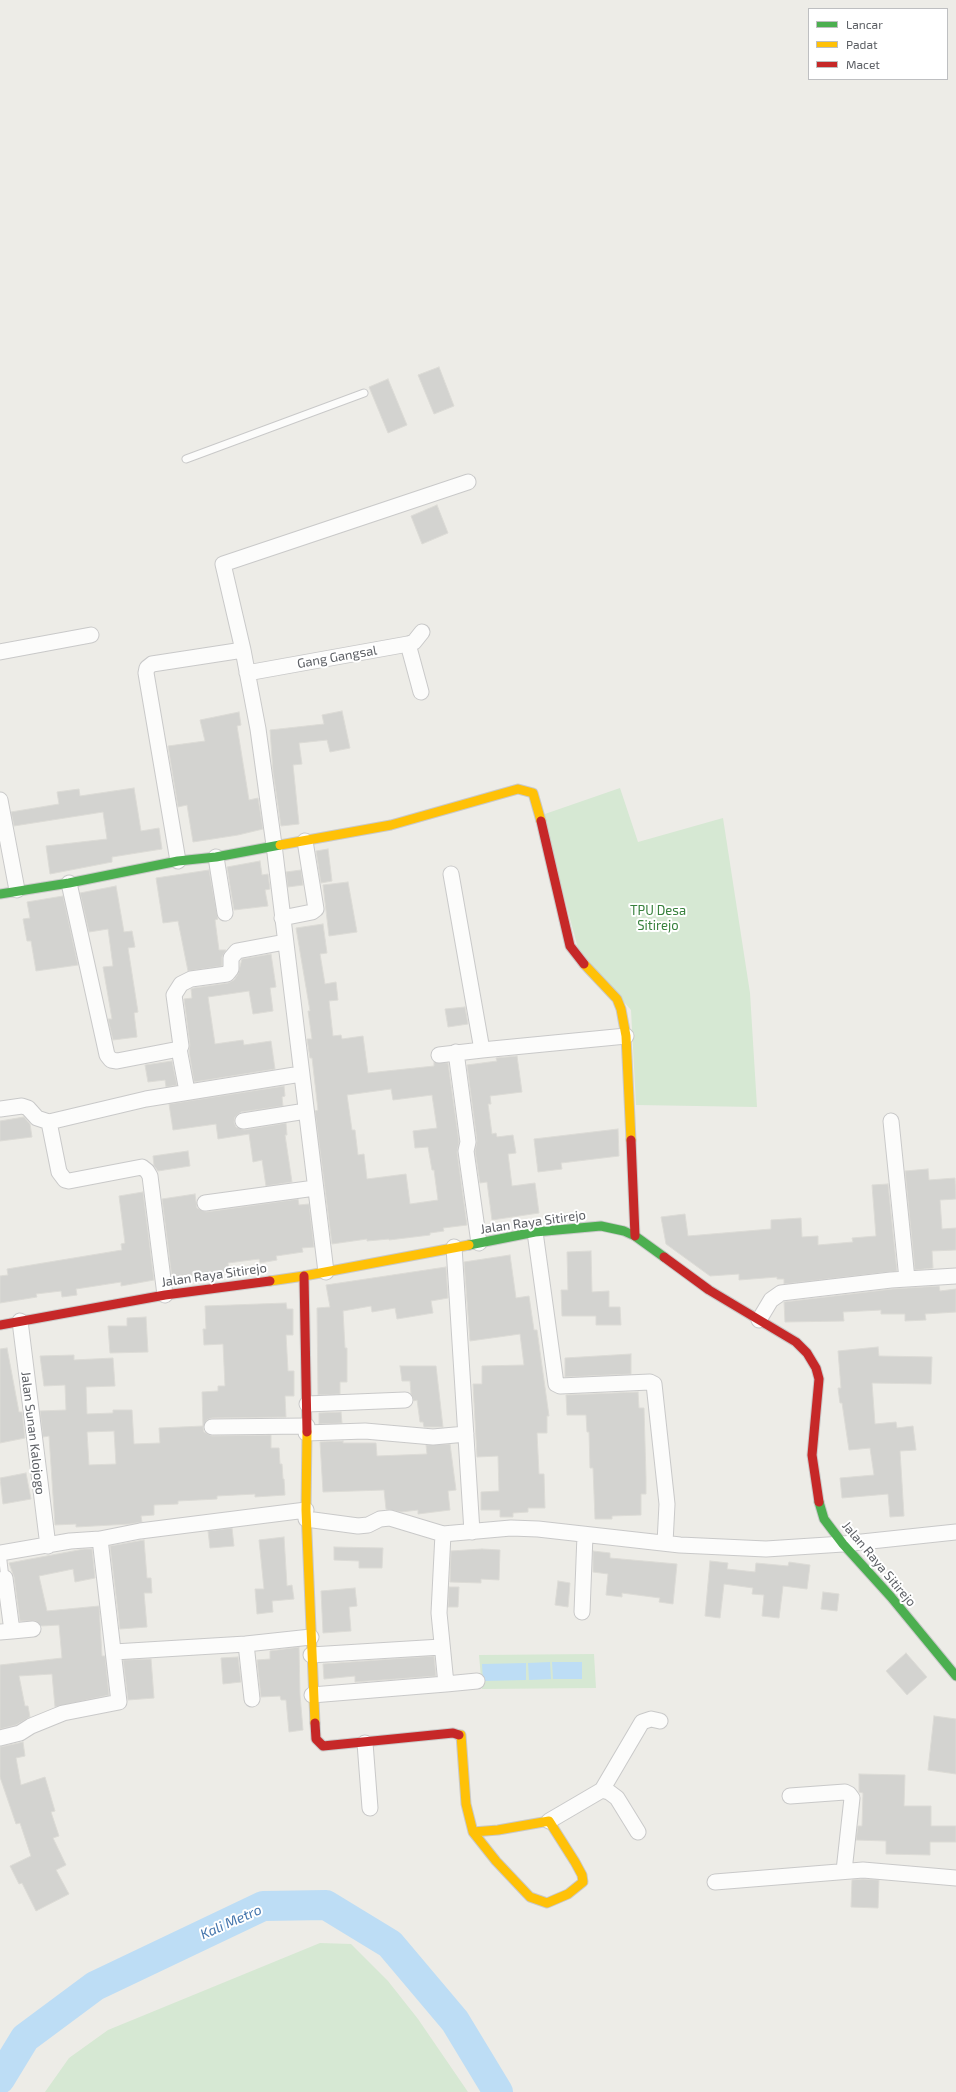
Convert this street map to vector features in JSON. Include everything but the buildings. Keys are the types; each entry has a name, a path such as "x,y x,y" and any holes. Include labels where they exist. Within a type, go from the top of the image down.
{"street":[{"path":"326,1272 274,845 258,730 243,650 223,564 468,482"},
{"path":"421,692 408,644 414,642 422,632"},
{"path":"0,652 91,635"},
{"name":"Gang Gangsal","path":"247,673 408,644"},
{"path":"178,861 146,673 147,668 152,664 243,650"},
{"path":"0,894 17,890 70,883 178,861 216,857 274,845 305,841 391,825 518,789 527,790 532,793 536,801 570,946 575,955 617,998 621,1010 626,1036 635,1236"},
{"path":"0,800 17,890"},
{"path":"282,918 314,911 316,909 305,841"},
{"path":"216,857 225,913"},
{"path":"451,874 482,1050"},
{"path":"70,883 107,1055 111,1060 117,1060 179,1049"},
{"path":"187,1091 179,1049 182,1046 174,995 181,984 191,978 227,974 231,969 231,958 236,951 285,942"},
{"path":"439,1055 456,1052 626,1036"},
{"path":"456,1052 468,1142 466,1151 479,1243"},
{"path":"0,1109 22,1106 28,1108 37,1118 52,1121 187,1091 301,1074"},
{"path":"243,1121 306,1111"},
{"path":"52,1121 59,1172 65,1180 69,1182 142,1167 147,1171 150,1176 165,1295"},
{"path":"891,1121 907,1279"},
{"path":"205,1203 315,1188"},
{"name":"Jalan Raya Sitirejo","path":"0,1325 165,1295 304,1276 535,1232 601,1226 624,1231 635,1236 708,1290 796,1342 807,1353 816,1368 819,1379 812,1455 813,1472 824,1519 842,1544 891,1598 956,1676"},
{"path":"535,1232 556,1384 560,1386 650,1382 654,1384 666,1504 665,1543"},
{"path":"454,1247 472,1532"},
{"path":"304,1276 307,1404 306,1514 312,1655 312,1695 316,1739 319,1744 323,1746 453,1733 461,1735 466,1804 473,1832 496,1861 530,1897 548,1903 568,1894 582,1882 582,1875 575,1862 549,1821"},
{"path":"759,1320 771,1300 781,1293 907,1279 956,1276"},
{"name":"Jalan Sunan Kalojogo","path":"20,1321 48,1546"},
{"path":"307,1404 405,1400"},
{"path":"212,1427 365,1431 433,1437 466,1434"},
{"path":"1,1553 70,1541 100,1540 140,1531 306,1514 358,1526 368,1525 380,1519 390,1518 443,1534 511,1528 538,1529 665,1543 766,1549 842,1544 956,1532"},
{"path":"443,1534 439,1586 441,1647 446,1684"},
{"path":"582,1612 585,1535"},
{"path":"0,1738 20,1734 31,1726 63,1712 119,1702 100,1540"},
{"path":"5,1578 6,1632 33,1629"},
{"path":"114,1652 246,1644 311,1637"},
{"path":"246,1644 252,1699"},
{"path":"312,1655 441,1647"},
{"path":"312,1695 477,1682"},
{"path":"473,1832 498,1830 549,1821 602,1790 642,1722 651,1719 660,1721"},
{"path":"365,1743 370,1808"},
{"path":"602,1790 610,1792 617,1798 638,1832"},
{"path":"790,1796 845,1792 852,1798 844,1871"},
{"path":"715,1882 863,1870 956,1878"}],"lane":[{"path":"186,459 364,393"},
{"path":"1,1553 5,1578"}],"green space":[{"name":"TPU Desa Sitirejo","path":"620,788 638,842 723,818 750,993 757,1107 636,1105 631,1010 579,952 542,815"},
{"path":"594,1654 596,1688 482,1689 479,1655"},
{"path":"320,1943 351,1944 388,1981 418,2019 468,2092 45,2092 69,2058 108,2030"}],"water":[{"path":"550,1662 551,1679 529,1680 528,1663"},
{"path":"552,1662 582,1662 582,1679 553,1679"},
{"path":"526,1663 526,1680 483,1681 482,1664"}],"waterway":[{"name":"Kali Metro","path":"0,2079 25,2038 95,1986 263,1906 326,1905 390,1944 455,2021 498,2092"}],"traffic: fast":[{"path":"0,894 69,883 178,861 216,857 280,845"},
{"path":"469,1245 535,1232 601,1226 624,1231 635,1236 664,1257"},
{"path":"819,1502 824,1519 843,1544 891,1597 956,1676"}],"traffic: slow":[{"path":"280,845 391,825 518,789 533,793 541,821"},
{"path":"584,964 617,999 621,1009 626,1036 631,1140"},
{"path":"270,1281 469,1245"},
{"path":"307,1432 306,1510 315,1723"},
{"path":"459,1735 461,1735 466,1804 473,1832 498,1830 549,1821 575,1862 582,1875 583,1882 568,1894 547,1903 530,1897 496,1861 473,1832"}],"traffic: jam":[{"path":"541,821 570,946 584,964"},
{"path":"631,1140 635,1236"},
{"path":"664,1257 709,1290 796,1342 807,1353 816,1368 819,1379 812,1455 819,1502"},
{"path":"304,1276 307,1432"},
{"path":"0,1325 165,1295 270,1281"},
{"path":"315,1723 316,1739 323,1746 453,1733 459,1735"}]}
